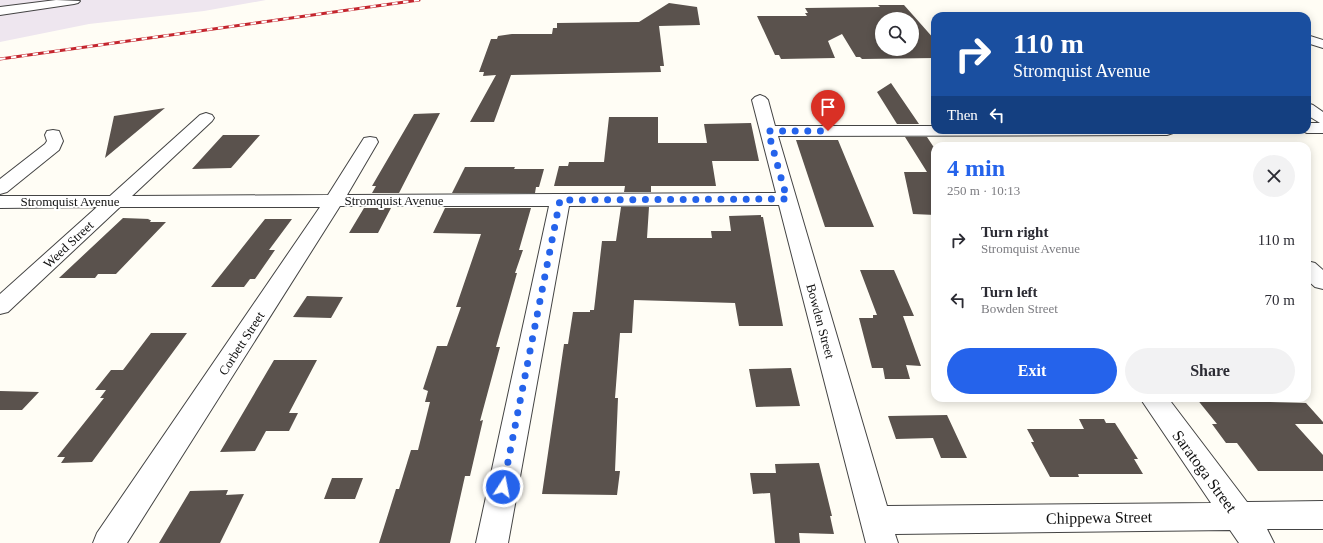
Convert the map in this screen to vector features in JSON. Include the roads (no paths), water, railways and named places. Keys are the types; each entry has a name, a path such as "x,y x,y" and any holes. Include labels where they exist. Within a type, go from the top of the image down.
{"street":[{"path":"0,10 74,1"},
{"path":"1311,40 1323,44"},
{"name":"Bowden Street","path":"760,100 879,532"},
{"path":"1311,111 1323,119"},
{"name":"Weed Street","path":"0,307 206,118"},
{"path":"1311,128 1323,128"},
{"path":"768,131 931,131"},
{"path":"1152,134 1161,142"},
{"path":"0,188 53,146 55,141 53,135"},
{"name":"Corbett Street","path":"109,543 334,200 370,142"},
{"name":"Stromquist Avenue","path":"0,202 787,199"},
{"path":"492,543 560,200"},
{"path":"1311,272 1323,282"},
{"name":"Saratoga Street","path":"1156,402 1258,543"},
{"name":"Chippewa Street","path":"879,532 1238,516 1323,515"}],"railway":[{"path":"0,59 419,0"}]}
